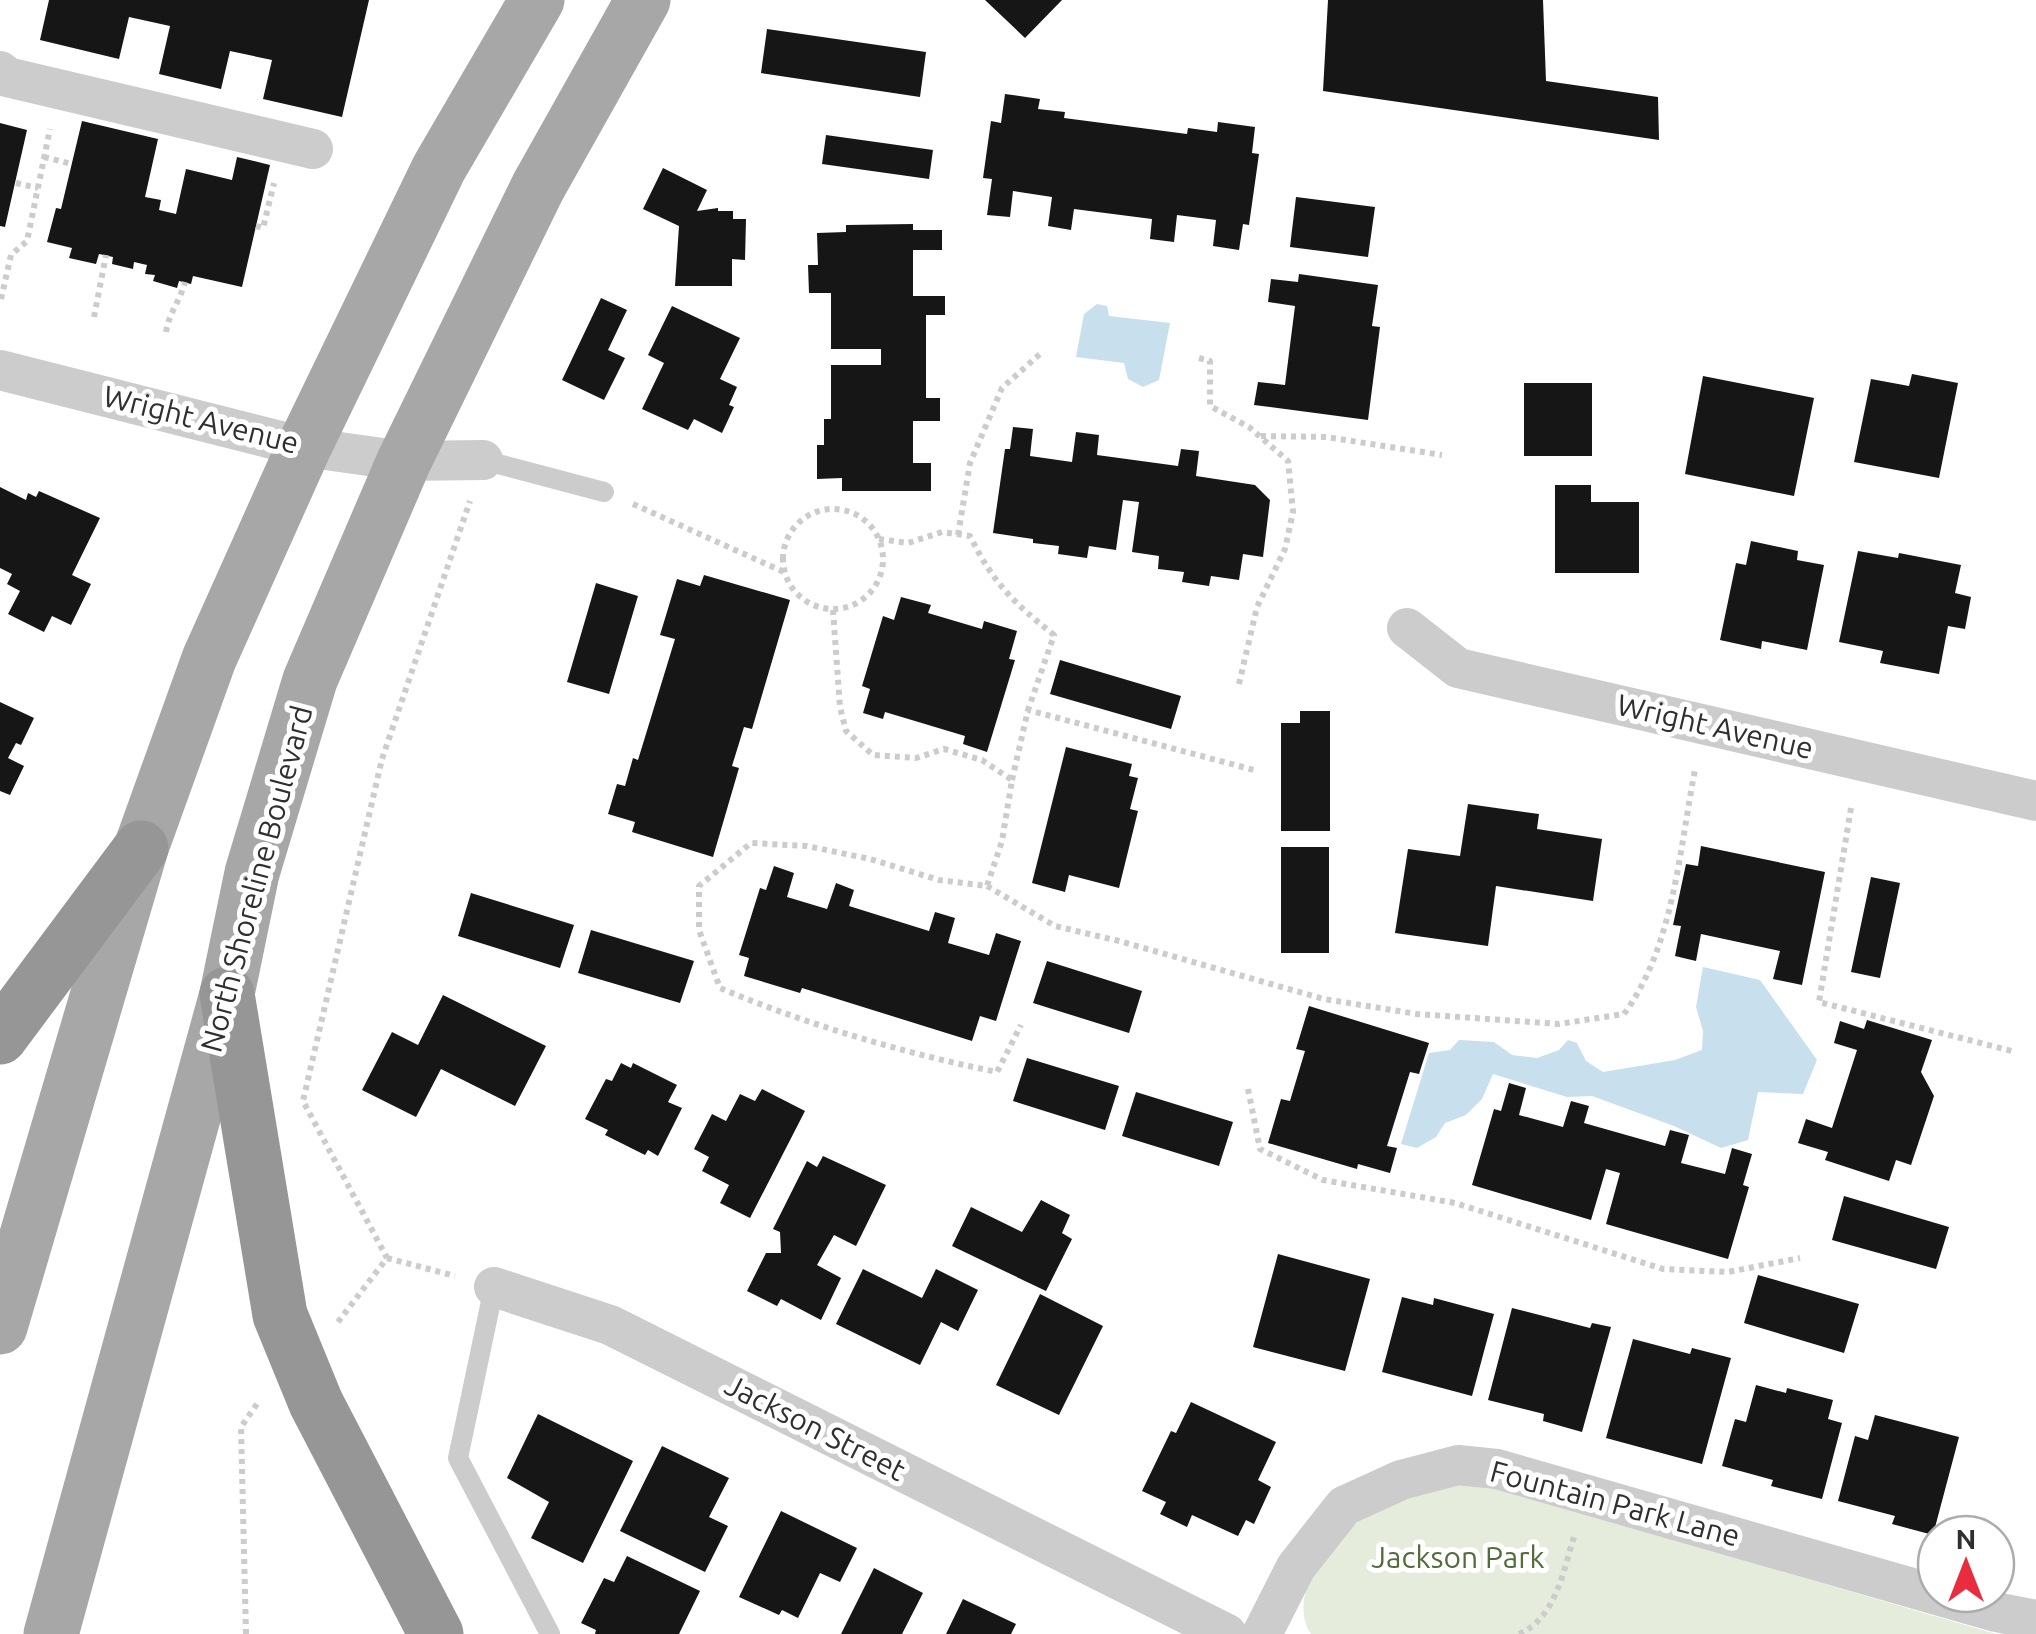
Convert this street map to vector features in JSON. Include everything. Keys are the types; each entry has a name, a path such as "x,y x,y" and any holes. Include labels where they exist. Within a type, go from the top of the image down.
{"highway":[{"path":"0,1037 141,848"},
{"path":"226,994 292,1395 436,1634"}],"main road":[{"path":"0,1327 141,848 209,659 304,447 439,168 538,0"},
{"name":"North Shoreline Boulevard","path":"51,1634 226,994 252,873 310,680 404,461 538,187 642,0"}],"street":[{"path":"0,72 313,149"},
{"name":"Wright Avenue","path":"0,370 304,447 404,461 483,460"},
{"name":"Wright Avenue","path":"1406,628 1458,668 2036,801"},
{"name":"Jackson Street","path":"494,1287 610,1325 1227,1634"},
{"name":"Fountain Park Lane","path":"1262,1634 1296,1567 1344,1506 1401,1480 1458,1465 1497,1469 1996,1612 2036,1620"}],"lane":[{"path":"483,460 604,492"},
{"path":"494,1287 458,1458 550,1634"}],"path":[{"path":"1,299 10,255 27,241 58,89"},
{"path":"44,158 72,164"},
{"path":"16,182 38,188"},
{"path":"94,318 106,256"},
{"path":"166,332 170,311 181,299 184,282"},
{"path":"958,535 970,464 1002,388 1040,354"},
{"path":"1199,358 1210,362 1210,406 1250,426 1288,461 1293,512 1285,549 1257,607 1238,688"},
{"path":"1261,436 1326,437 1442,455"},
{"path":"483,460 382,759 303,1102 388,1258 494,1287"},
{"path":"604,492 784,572"},
{"path":"841,509 857,514 880,539 884,554 882,571 876,587 864,599 833,610 816,607 790,587 782,555 786,539 809,514 841,509"},
{"path":"880,539 908,543 942,532 970,536 988,572 1017,606 1054,634 1028,710 1002,841 987,886"},
{"path":"833,610 840,707 846,731 873,754 916,758 944,749 982,760 1012,780"},
{"path":"1028,710 1254,770"},
{"path":"1021,1025 997,1072 779,1013 720,988 698,930 699,886 751,843 808,846 939,880 987,886 1055,926 1118,940 1324,1000 1417,1014 1559,1024 1624,1014 1642,989 1664,928 1694,770"},
{"path":"1851,808 1819,1002 2016,1052"},
{"path":"1248,1089 1260,1149 1323,1180 1456,1203 1663,1269 1728,1272 1800,1258"},
{"path":"331,1330 388,1258"},
{"path":"246,1634 241,1427 292,1395"},
{"path":"1519,1634 1544,1617 1576,1534 1593,1539"}],"green space":[{"name":"Jackson Park","path":"1447,1485 1487,1485 1916,1611 1916,1614 1996,1634 1311,1634 1304,1615 1305,1594 1328,1552 1364,1517 1406,1494"}],"water":[{"path":"1097,304 1107,306 1109,316 1170,323 1159,380 1143,387 1128,379 1124,363 1076,357 1084,314"},
{"path":"1703,967 1760,980 1817,1060 1803,1094 1758,1092 1748,1140 1721,1148 1592,1096 1567,1097 1493,1074 1482,1099 1466,1115 1445,1123 1436,1137 1417,1148 1401,1144 1429,1053 1450,1050 1459,1040 1494,1042 1512,1055 1537,1058 1559,1050 1568,1040 1577,1043 1586,1061 1603,1072 1675,1060 1702,1050 1703,1031 1696,1007"}],"building":[{"path":"49,0 369,0 342,117 263,99 272,60 230,51 221,89 159,74 170,26 129,17 119,59 40,40"},
{"path":"985,0 1062,0 1025,38"},
{"path":"1328,0 1543,0 1546,81 1658,97 1659,140 1323,91"},
{"path":"767,29 926,52 920,97 761,73"},
{"path":"1005,94 1040,99 1038,109 1065,112 1064,118 1187,134 1188,128 1217,132 1218,122 1255,127 1252,153 1259,154 1249,225 1243,224 1239,250 1213,246 1216,220 1177,215 1174,242 1150,239 1152,219 1074,209 1071,230 1048,226 1052,197 1013,191 1010,217 987,215 992,179 983,178 991,121 1001,123"},
{"path":"82,121 158,139 145,197 161,200 159,210 176,214 186,169 232,180 237,157 270,165 242,287 193,276 191,284 179,281 177,288 153,281 155,275 145,274 147,265 134,262 133,269 112,264 113,257 99,254 96,264 69,258 72,248 47,242 56,208 61,209"},
{"path":"0,123 27,130 5,227 0,226"},
{"path":"826,135 933,150 929,179 822,164"},
{"path":"663,168 707,190 697,211 718,208 733,211 733,219 746,219 745,260 732,259 732,286 675,286 679,226 643,209"},
{"path":"1296,197 1375,207 1368,257 1290,247"},
{"path":"913,224 913,230 942,230 942,250 913,250 913,296 945,296 945,315 926,315 926,398 940,398 940,421 913,421 913,463 931,463 931,491 842,491 842,478 817,479 817,445 824,445 824,419 831,419 831,365 881,365 881,349 831,349 831,293 809,293 808,265 818,265 817,233 846,232 846,225"},
{"path":"1299,274 1378,285 1372,326 1380,327 1368,420 1254,405 1258,382 1285,385 1295,306 1268,302 1271,279 1298,282"},
{"path":"601,298 627,310 608,350 625,358 604,400 562,380"},
{"path":"672,306 740,338 720,379 737,387 729,405 734,407 722,433 694,419 688,430 642,409 664,363 648,355"},
{"path":"1912,374 1958,383 1939,478 1854,462 1871,379 1909,386"},
{"path":"1703,376 1814,398 1794,496 1685,474"},
{"path":"1524,383 1592,383 1592,456 1524,456"},
{"path":"1013,427 1033,429 1030,456 1072,462 1076,432 1099,435 1097,455 1178,466 1181,449 1199,451 1196,476 1255,485 1270,500 1263,557 1243,554 1239,580 1211,576 1209,586 1182,582 1184,572 1158,569 1159,556 1132,552 1139,502 1123,500 1116,550 1089,546 1087,558 1058,554 1059,546 1033,543 1033,539 993,533 1005,449 1010,449"},
{"path":"1555,485 1591,485 1591,502 1639,502 1639,573 1555,573"},
{"path":"0,487 26,500 28,493 36,497 39,491 100,518 72,575 91,584 71,625 52,616 44,632 8,614 20,591 7,584 12,574 0,568"},
{"path":"1751,541 1798,551 1797,560 1824,565 1807,650 1762,641 1761,649 1720,640 1736,563 1746,565"},
{"path":"1858,551 1898,558 1899,553 1961,565 1955,593 1971,597 1965,629 1948,626 1939,674 1880,663 1883,651 1839,642"},
{"path":"704,575 790,600 752,729 744,727 732,766 739,768 713,857 632,832 635,822 608,814 617,784 625,786 633,758 638,760 675,639 660,635 677,579 700,586"},
{"path":"596,583 638,596 609,694 567,682"},
{"path":"901,597 931,605 928,613 982,629 984,621 1017,631 1009,659 1015,660 987,752 963,744 965,736 885,712 883,719 863,713 870,689 862,686 883,616 894,620"},
{"path":"1060,660 1181,696 1171,729 1050,694"},
{"path":"0,702 34,718 21,745 16,743 8,758 24,766 10,795 0,791"},
{"path":"1300,711 1330,711 1330,831 1281,831 1281,723 1300,723"},
{"path":"1066,747 1132,764 1129,776 1138,778 1130,809 1138,811 1119,888 1069,875 1065,892 1032,883"},
{"path":"1468,804 1539,814 1537,829 1602,839 1593,901 1496,886 1488,946 1395,933 1408,849 1460,856"},
{"path":"1701,846 1825,872 1802,985 1773,979 1780,951 1701,934 1696,961 1675,956 1681,926 1673,925 1686,864 1698,866"},
{"path":"1281,847 1329,847 1329,953 1281,953"},
{"path":"774,866 794,873 787,897 827,909 836,883 854,890 849,906 929,931 935,912 955,918 948,943 989,955 996,933 1021,941 996,1021 980,1016 972,1041 802,988 800,993 744,976 749,958 739,955 760,888 766,890"},
{"path":"1871,877 1900,883 1880,978 1851,972"},
{"path":"471,893 574,925 560,968 458,936"},
{"path":"591,930 694,961 680,1003 578,973"},
{"path":"1047,961 1142,991 1129,1033 1033,1003"},
{"path":"443,995 546,1046 515,1106 441,1069 416,1117 362,1090 392,1032 418,1045"},
{"path":"1309,1006 1429,1043 1419,1074 1410,1072 1387,1146 1397,1148 1390,1173 1358,1164 1357,1169 1268,1143 1281,1099 1290,1101 1305,1051 1296,1049"},
{"path":"1867,1020 1932,1040 1921,1072 1934,1096 1911,1165 1896,1160 1889,1181 1825,1160 1828,1152 1798,1143 1806,1119 1832,1128 1857,1050 1834,1043 1840,1021 1864,1029"},
{"path":"1027,1058 1119,1086 1105,1130 1013,1101"},
{"path":"621,1063 631,1068 633,1063 677,1085 668,1102 682,1108 658,1156 648,1150 645,1155 605,1135 608,1130 585,1119 606,1079 612,1081"},
{"path":"1509,1083 1526,1088 1519,1115 1563,1127 1571,1101 1589,1106 1584,1123 1665,1146 1670,1130 1689,1135 1681,1163 1725,1174 1732,1148 1752,1154 1743,1185 1749,1187 1728,1259 1606,1224 1620,1173 1606,1169 1591,1220 1472,1185 1494,1109 1501,1111"},
{"path":"762,1089 805,1111 750,1218 720,1203 729,1185 702,1171 709,1157 694,1149 712,1114 726,1121 740,1094 755,1101"},
{"path":"1136,1092 1233,1122 1219,1166 1122,1136"},
{"path":"823,1156 886,1185 856,1246 834,1235 817,1265 841,1278 821,1320 781,1299 777,1306 747,1291 766,1253 781,1253 780,1232 773,1229 807,1161 817,1167"},
{"path":"1844,1196 1949,1227 1936,1269 1832,1240"},
{"path":"1041,1200 1070,1215 1062,1233 1072,1239 1046,1291 952,1246 971,1207 1022,1232"},
{"path":"1278,1254 1370,1279 1345,1371 1253,1347"},
{"path":"863,1269 922,1298 936,1269 978,1290 958,1331 941,1322 920,1365 836,1324"},
{"path":"1758,1275 1859,1304 1844,1353 1744,1323"},
{"path":"1040,1294 1103,1326 1059,1415 996,1385"},
{"path":"1402,1297 1433,1305 1434,1298 1494,1314 1472,1396 1382,1372"},
{"path":"1512,1308 1590,1328 1592,1323 1611,1327 1582,1432 1543,1421 1544,1414 1488,1400"},
{"path":"1633,1339 1690,1354 1692,1348 1731,1358 1702,1464 1606,1438"},
{"path":"1756,1385 1833,1400 1828,1419 1842,1423 1822,1499 1771,1486 1773,1480 1722,1466 1735,1419 1746,1422"},
{"path":"1191,1402 1276,1442 1258,1480 1271,1487 1254,1524 1246,1520 1238,1536 1192,1515 1187,1527 1160,1514 1166,1502 1142,1491 1171,1431 1176,1433"},
{"path":"538,1414 633,1461 583,1563 531,1538 549,1502 507,1478"},
{"path":"1875,1415 1959,1437 1939,1514 1916,1514 1916,1530 1892,1524 1895,1516 1838,1501 1855,1436 1868,1440"},
{"path":"662,1446 729,1478 709,1517 728,1526 705,1572 620,1531"},
{"path":"781,1511 857,1548 840,1582 820,1573 798,1618 782,1610 779,1615 739,1597"},
{"path":"627,1556 700,1591 679,1634 595,1634 596,1630 581,1623 604,1578 614,1582"},
{"path":"874,1568 923,1593 902,1634 841,1634"},
{"path":"963,1599 1016,1624 1011,1634 946,1634"}]}
